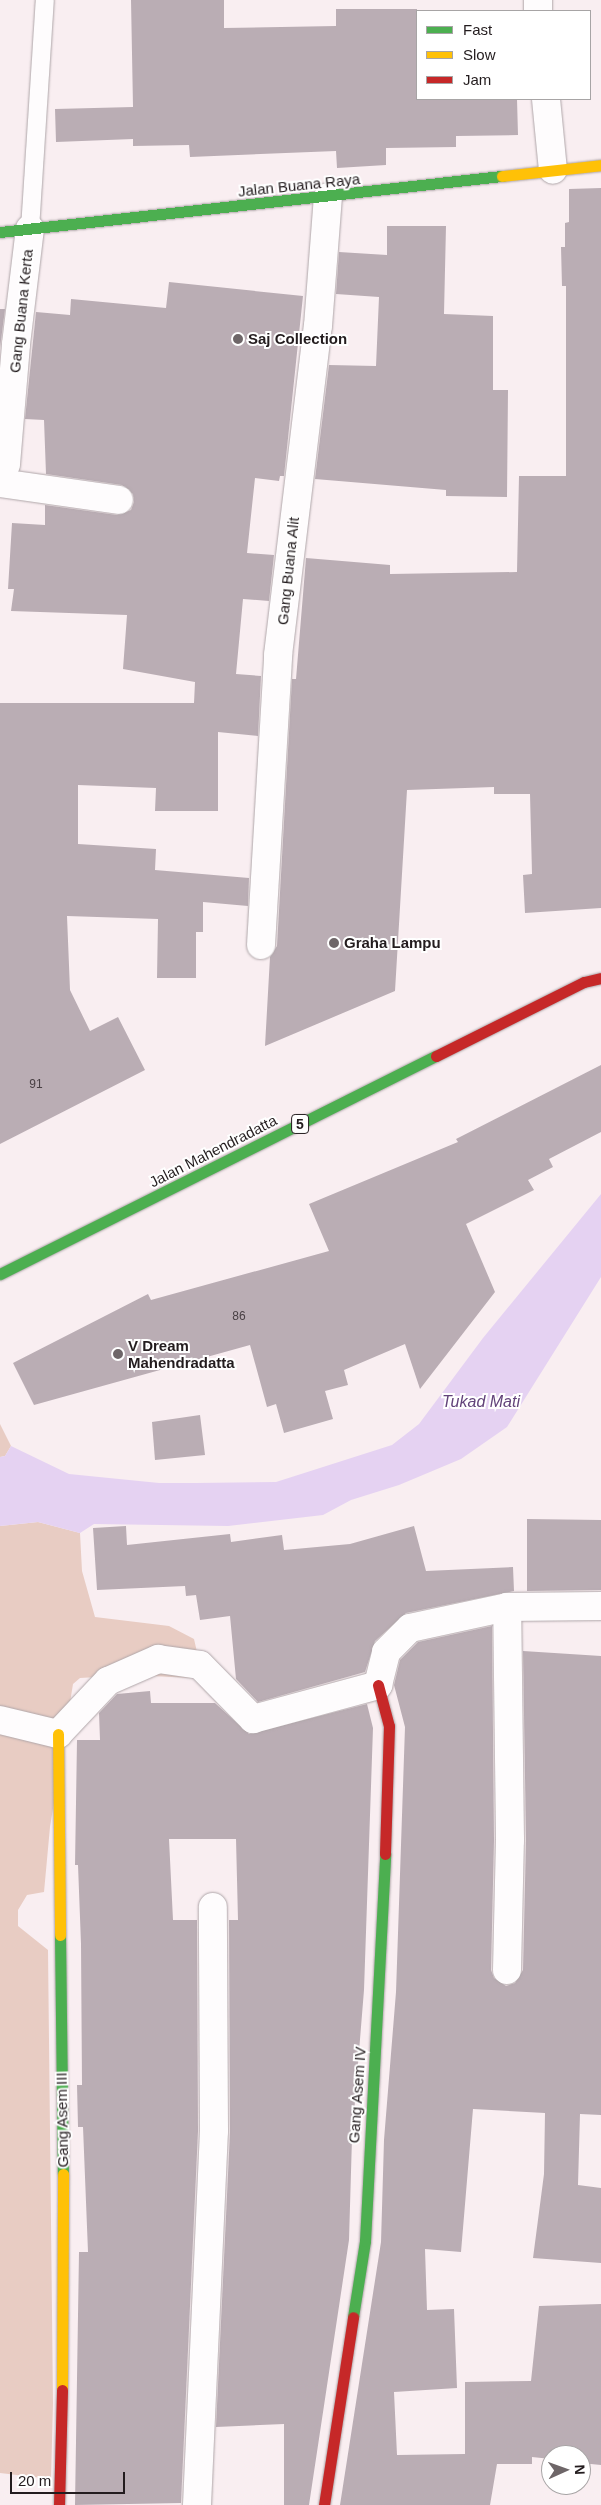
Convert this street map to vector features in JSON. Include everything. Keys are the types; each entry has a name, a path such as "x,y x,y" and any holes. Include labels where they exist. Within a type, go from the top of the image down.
{"main road":[{"name":"Jalan Buana Raya","path":"0,232 328,197 601,165"},
{"name":"Jalan Mahendradatta","path":"0,1274 584,982 601,978"},
{"name":"Gang Asem IV","path":"324,2505 350,2351 365,2241 368,2139 380,1991 389,1726 378,1685"},
{"name":"Gang Asem III","path":"58,1734 64,2296 59,2505"}],"street":[{"path":"546,100 553,170"},
{"name":"Gang Buana Alit","path":"261,946 278,655 318,326 328,197"},
{"name":"Gang Buana Kerta","path":"0,483 6,464 16,344 30,229"},
{"path":"0,483 119,500"},
{"path":"0,1720 58,1734 108,1681 158,1659 200,1665 253,1719 378,1685 386,1652 410,1628 507,1607 601,1606"},
{"path":"507,1607 510,1840 507,1970"},
{"path":"197,2505 214,2131 213,1907"}],"lane":[{"path":"30,229 45,0"}],"shaded area":[{"path":"0,1424 11,1446 5,1456 0,1457"},
{"path":"38,1522 80,1533 82,1571 95,1617 169,1626 194,1639 200,1665 192,1678 132,1675 80,1678 73,1684 50,1827 44,1892 27,1895 18,1910 18,1926 48,1950 53,2403 51,2479 0,2473 0,1526"}],"water":[{"name":"Tukad Mati","path":"601,1194 601,1277 507,1427 461,1459 399,1485 351,1500 323,1515 228,1526 94,1524 80,1533 38,1522 0,1526 0,1457 5,1456 11,1446 69,1474 159,1483 196,1483 276,1482 392,1445 419,1424 483,1338"}],"building":[{"path":"131,0 224,0 224,28 336,26 336,9 417,9 416,100 517,100 518,135 456,136 456,147 386,148 386,165 337,168 336,151 190,157 189,145 133,146 133,139 56,142 55,109 133,107"},
{"path":"601,188 601,908 525,913 523,875 532,874 530,794 494,794 494,787 407,790 395,991 265,1046 270,957 277,946 292,679 296,679 306,558 390,565 390,574 517,572 519,476 566,476 566,286 562,286 561,247 565,247 565,223 569,222 569,189"},
{"path":"387,226 446,226 444,314 493,316 493,390 508,390 507,497 446,496 446,490 315,479 329,365 376,366 379,297 336,294 339,252 387,255"},
{"path":"169,282 303,296 284,476 280,476 279,481 255,478 247,553 274,555 269,601 243,599 236,674 261,676 258,736 218,732 218,811 155,811 156,788 78,785 78,844 156,849 155,870 249,878 248,906 203,902 203,932 196,932 196,978 157,978 158,919 67,916 70,990 90,1031 118,1017 145,1070 0,1144 0,703 194,703 195,682 123,669 127,615 11,611 14,589 8,589 12,523 45,525 45,505 117,515 131,510 134,502 133,494 122,485 46,474 44,420 25,419 36,312 70,315 71,299 166,308"},
{"path":"0,309 5,309 0,348"},
{"path":"601,1065 601,1132 549,1159 553,1167 528,1180 534,1190 466,1224 495,1292 420,1389 405,1344 344,1370 348,1385 325,1391 333,1419 284,1433 276,1404 267,1407 250,1345 34,1405 13,1363 148,1294 151,1300 329,1251 309,1204 458,1142 456,1139"},
{"path":"200,1415 205,1455 155,1460 152,1422"},
{"path":"527,1519 601,1520 601,1590 527,1591"},
{"path":"126,1526 127,1545 230,1534 231,1542 282,1535 284,1550 350,1544 414,1526 426,1571 513,1567 514,1591 406,1613 375,1641 365,1672 258,1702 236,1679 230,1616 200,1620 196,1595 186,1596 185,1586 97,1590 93,1528"},
{"path":"492,1626 494,1840 491,1970 494,1978 506,1986 515,1983 523,1970 526,1840 523,1651 601,1656 601,2115 580,2114 578,2185 601,2188 601,2263 533,2258 544,2174 545,2113 473,2109 461,2252 425,2249 427,2310 454,2309 457,2388 394,2392 397,2455 465,2454 465,2382 531,2381 539,2306 601,2304 601,2465 591,2464 591,2445 541,2445 541,2458 532,2457 532,2464 497,2464 490,2505 340,2505 381,2242 384,2140 396,1992 405,1727 394,1685 400,1660 418,1642"},
{"path":"150,1691 151,1703 215,1703 249,1734 367,1704 373,1728 364,1990 352,2138 349,2240 309,2505 284,2505 284,2424 216,2427 230,2132 229,1920 238,1920 236,1839 169,1839 173,1920 197,1920 198,2131 181,2503 75,2505 79,2252 88,2252 83,2127 78,2127 77,2085 82,2085 81,1944 78,1865 75,1865 77,1740 100,1740 99,1713 117,1694"}],"traffic: fast":[{"path":"0,232 502,176"},
{"path":"0,1274 436,1056"},
{"path":"353,2317 365,2241 385,1854"},
{"path":"60,1935 63,2174"}],"traffic: slow":[{"path":"502,176 601,165"},
{"path":"58,1734 60,1935"},
{"path":"62,2390 63,2174"}],"traffic: jam":[{"path":"436,1056 584,982 601,978"},
{"path":"378,1685 389,1726 385,1854"},
{"path":"324,2505 353,2317"},
{"path":"59,2505 62,2390"}],"place":[{"name":"Saj Collection","path":"238,339"},
{"name":"Graha Lampu","path":"334,943"},
{"name":"V Dream Mahendradatta","path":"118,1354"}]}
